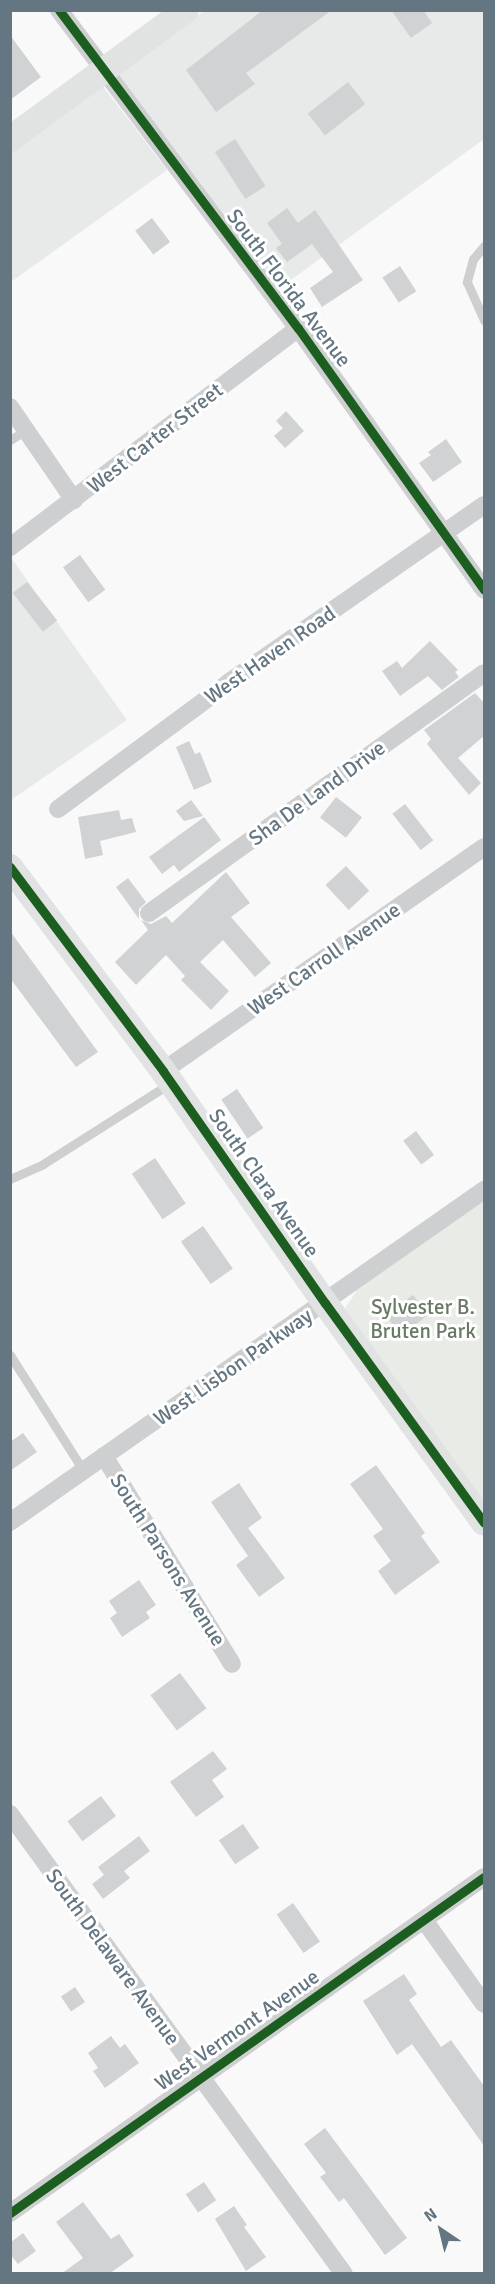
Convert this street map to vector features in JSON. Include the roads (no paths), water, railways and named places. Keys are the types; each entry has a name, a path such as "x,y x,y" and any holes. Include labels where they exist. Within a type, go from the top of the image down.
{"street":[{"name":"South Florida Avenue","path":"59,10 298,328 484,590"},
{"path":"10,139 186,10"},
{"name":"West Carter Street","path":"10,547 298,328"},
{"path":"10,407 74,500"},
{"name":"West Haven Road","path":"58,809 228,683 484,505"},
{"name":"Sha De Land Drive","path":"149,914 484,673"},
{"name":"West Carroll Avenue","path":"167,1077 484,847"},
{"name":"South Clara Avenue","path":"10,867 167,1077 484,1523"},
{"name":"West Lisbon Parkway","path":"10,1522 326,1303 484,1190"},
{"name":"South Parsons Avenue","path":"104,1456 232,1664"},
{"name":"South Delaware Avenue","path":"10,1814 344,2274"},
{"name":"West Vermont Avenue","path":"10,2214 484,1876"},
{"path":"424,1920 484,2004"}],"lane":[{"path":"484,246 473,259 467,282 484,320"},
{"path":"10,440 26,430"},
{"path":"10,1179 43,1164 167,1077"},
{"path":"10,1355 83,1470"}],"park label":[{"name":"Sylvester B. Bruten Park","path":"423,1319"}]}
